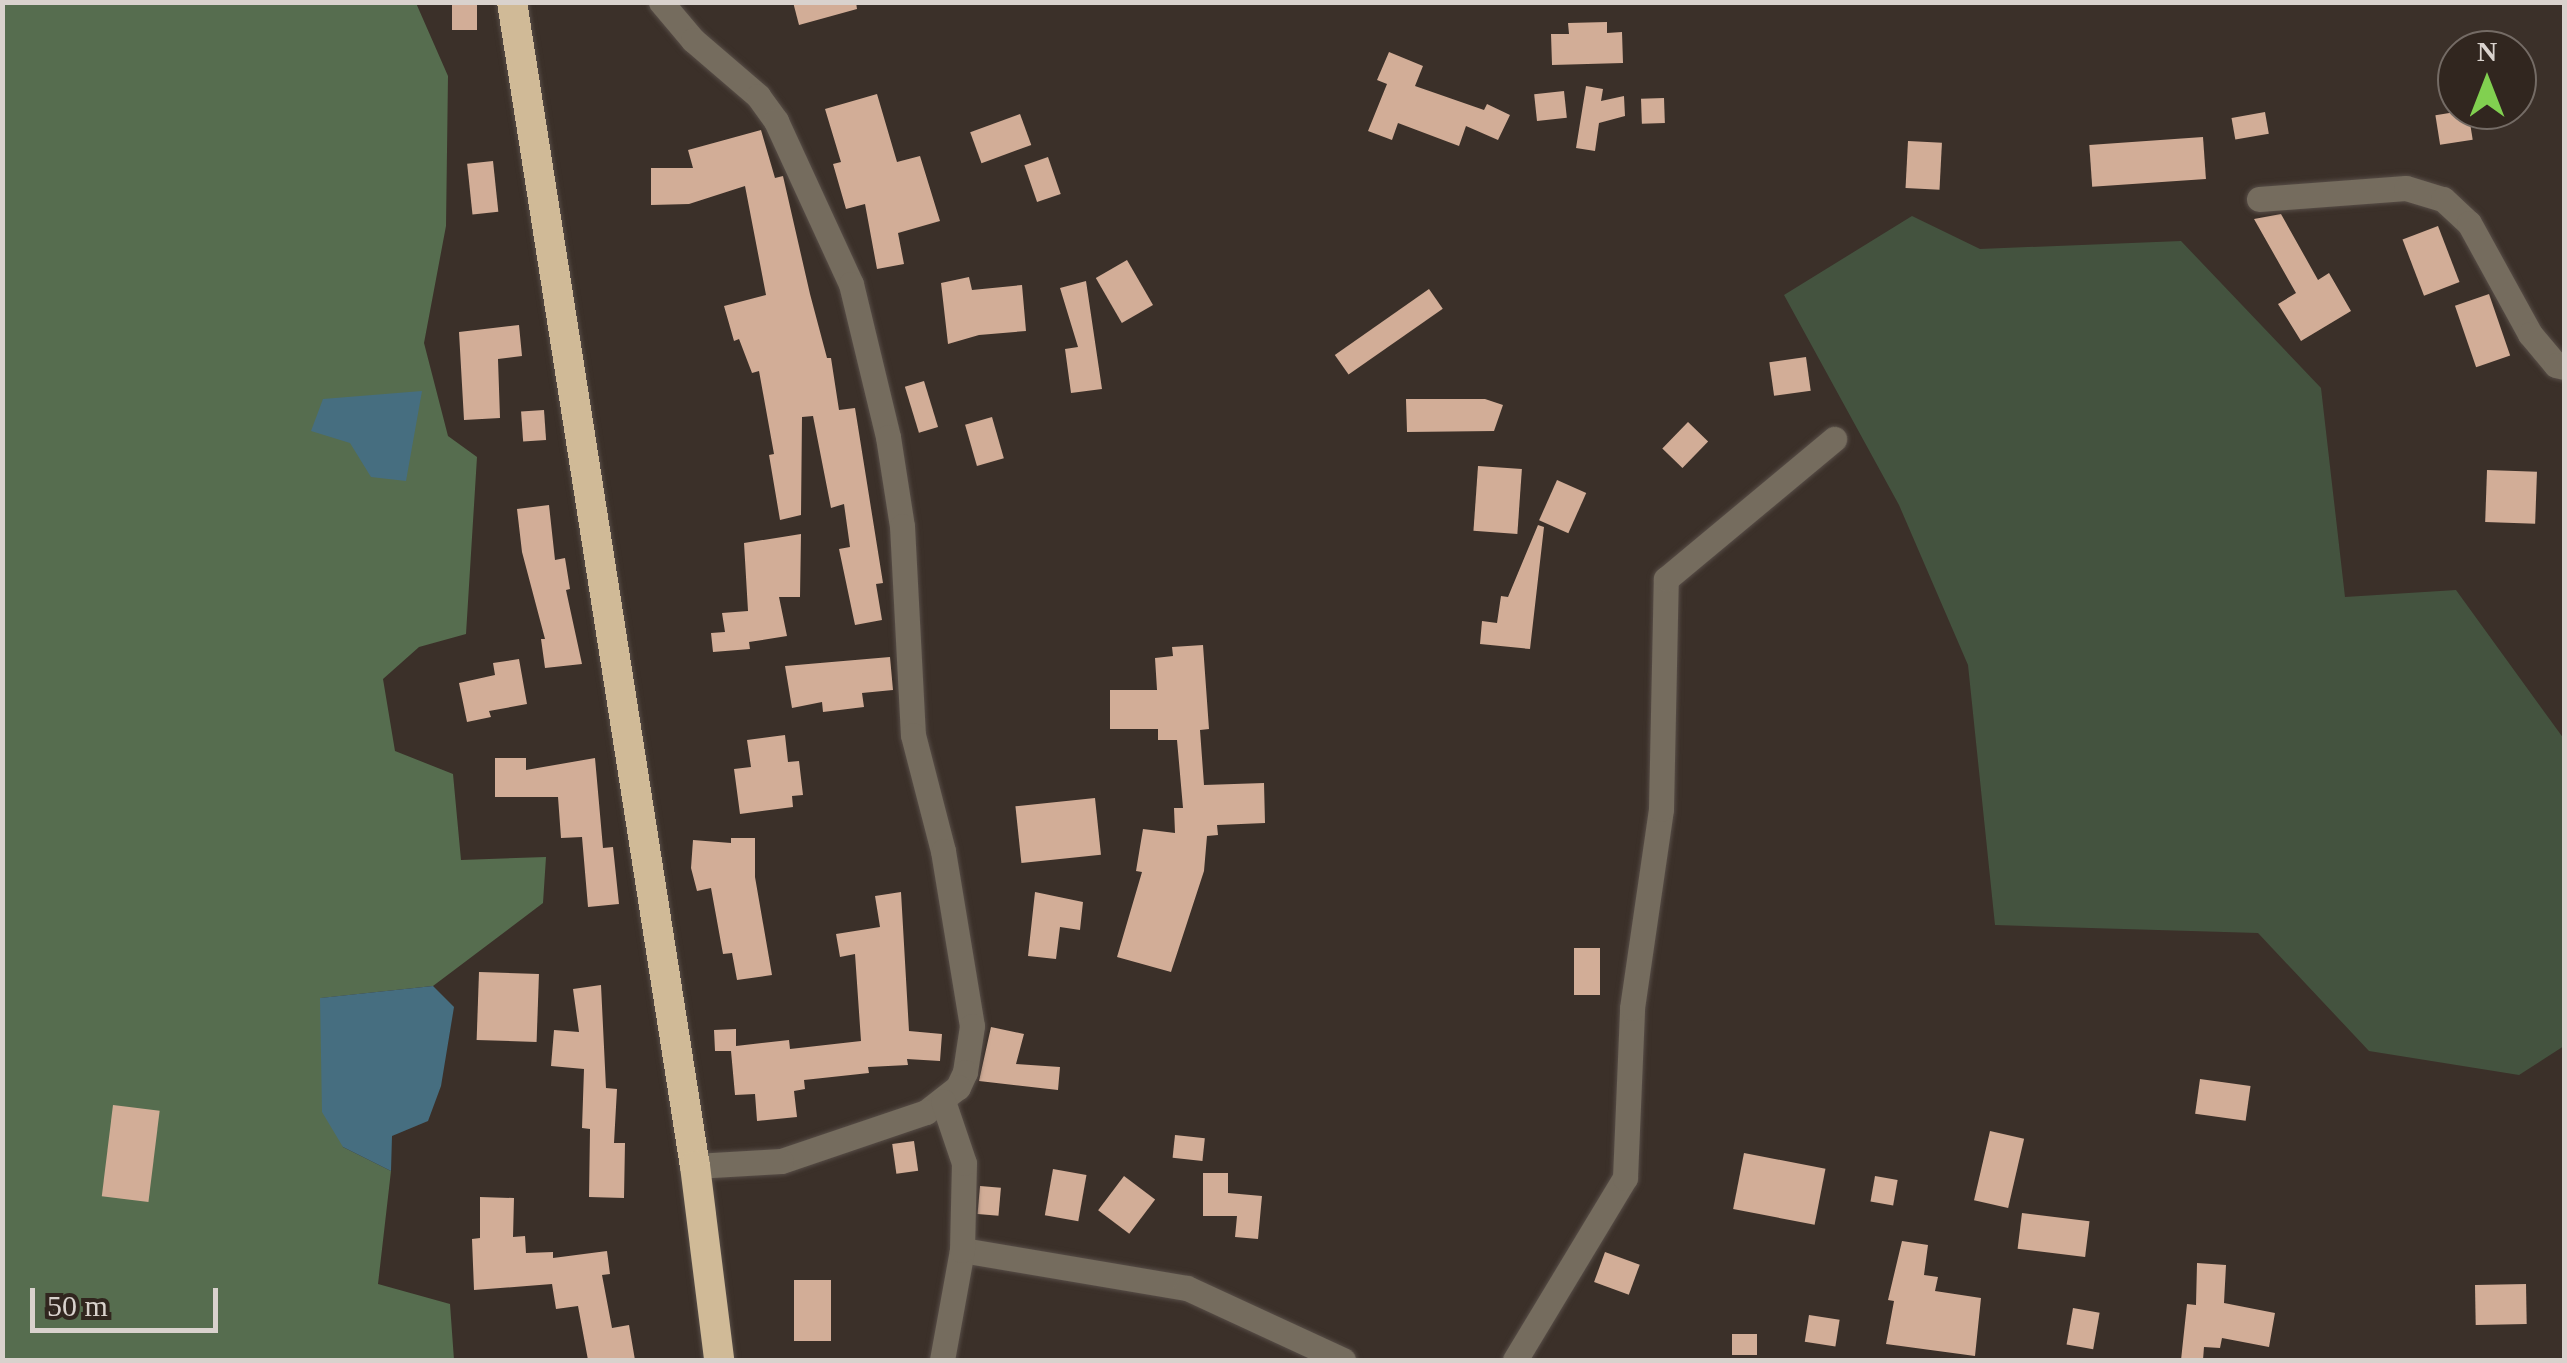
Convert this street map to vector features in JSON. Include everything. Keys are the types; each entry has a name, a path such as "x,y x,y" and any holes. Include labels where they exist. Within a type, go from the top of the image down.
{"highway":[{"path":"512,2 695,1166 719,1360"}],"street":[{"path":"661,2 693,40 758,96 776,121 851,284 891,455 902,526 914,735 943,851 972,1026 966,1072 942,1101 905,1121 781,1161 695,1166"},
{"path":"2259,199 2406,188 2443,199 2469,223 2530,334 2556,365 2564,367"},
{"path":"1515,1360 1625,1178 1632,1008 1660,809 1666,579 1834,439"},
{"path":"942,1101 964,1163 962,1250 942,1360"},
{"path":"962,1250 1187,1288 1343,1360"}],"green space":[{"path":"3,3 416,3 448,76 446,226 424,343 448,436 477,457 466,634 419,647 383,679 395,751 453,774 461,860 546,857 543,903 433,986 321,998 343,1147 391,1171 378,1284 450,1304 454,1360 3,1360"},
{"path":"1912,216 1980,249 2181,241 2321,388 2345,597 2456,590 2564,739 2564,1046 2519,1075 2369,1051 2258,933 1995,925 1968,665 1899,505 1784,295"}],"water":[{"path":"422,391 406,481 371,477 350,443 311,431 323,399"},
{"path":"433,986 454,1007 441,1086 428,1121 392,1136 391,1171 343,1147 322,1112 320,998"}],"building":[{"path":"452,2 477,2 477,30 452,30"},
{"path":"793,2 856,2 857,9 799,25"},
{"path":"1607,22 1607,33 1622,32 1623,63 1552,65 1551,34 1569,34 1568,23"},
{"path":"1389,52 1423,66 1415,86 1484,110 1487,104 1510,115 1498,140 1466,126 1459,146 1398,123 1392,140 1368,131 1387,84 1377,80"},
{"path":"1586,86 1603,89 1601,101 1624,96 1625,116 1599,123 1595,151 1576,148"},
{"path":"1564,91 1567,118 1537,121 1534,94"},
{"path":"877,94 897,162 920,156 940,221 898,233 904,264 877,269 865,204 846,209 833,164 841,162 825,109"},
{"path":"1664,98 1665,123 1642,124 1641,99"},
{"path":"2265,112 2269,134 2235,140 2232,118"},
{"path":"1020,114 1031,145 981,163 970,132"},
{"path":"761,130 775,178 783,176 810,294 827,358 831,358 839,410 855,408 883,583 876,584 882,620 855,625 839,549 850,547 844,504 831,508 813,416 802,417 801,515 780,520 769,455 774,454 759,371 752,373 739,339 734,341 724,306 766,295 745,186 689,204 651,205 651,168 693,168 688,150"},
{"path":"2438,130 2471,130 2473,140 2440,145"},
{"path":"2203,137 2206,179 2092,187 2089,145"},
{"path":"1908,141 1942,143 1939,190 1906,188"},
{"path":"1048,157 1061,194 1037,202 1024,165"},
{"path":"493,161 498,212 472,214 467,164"},
{"path":"2281,214 2318,280 2329,273 2351,311 2301,341 2278,304 2296,293 2254,219"},
{"path":"2438,226 2460,282 2424,296 2403,240"},
{"path":"1127,260 1153,305 1122,323 1096,278"},
{"path":"969,277 972,290 1022,285 1026,331 979,335 948,344 941,283"},
{"path":"1086,281 1102,389 1071,393 1065,349 1078,347 1060,288"},
{"path":"1429,289 1443,309 1349,375 1335,355"},
{"path":"2489,294 2510,355 2476,367 2455,306"},
{"path":"519,325 522,356 498,359 500,418 464,420 459,332"},
{"path":"1806,357 1811,391 1774,396 1769,362"},
{"path":"924,381 938,427 919,433 905,387"},
{"path":"1406,399 1485,399 1503,405 1494,431 1407,432"},
{"path":"544,410 546,440 523,442 521,412"},
{"path":"992,417 1004,458 977,466 965,425"},
{"path":"1688,422 1708,441 1682,468 1662,449"},
{"path":"1478,466 1522,469 1517,534 1473,531"},
{"path":"2487,470 2537,472 2535,524 2485,522"},
{"path":"1557,480 1586,493 1568,533 1539,520"},
{"path":"549,505 555,560 565,558 570,589 566,590 582,664 545,668 541,639 545,639 522,552 517,509"},
{"path":"1538,525 1544,527 1530,649 1480,644 1482,621 1497,623 1501,596 1508,597"},
{"path":"801,534 800,597 779,597 787,636 749,642 750,649 713,652 711,633 725,632 722,613 748,611 744,543"},
{"path":"1203,645 1209,729 1200,730 1204,785 1264,783 1265,823 1217,825 1218,835 1207,836 1204,871 1171,972 1117,957 1142,872 1136,871 1143,829 1175,833 1174,808 1183,808 1177,740 1158,740 1158,729 1110,729 1110,690 1157,690 1155,658 1173,656 1172,647"},
{"path":"890,657 893,690 862,693 864,707 823,712 822,702 792,708 785,666"},
{"path":"519,659 527,704 489,711 491,717 467,722 459,683 495,675 493,663"},
{"path":"785,735 788,762 799,761 803,795 792,796 793,807 740,814 734,769 751,767 747,740"},
{"path":"495,758 526,758 526,770 595,758 603,848 613,847 619,904 588,907 582,837 561,838 558,797 495,797"},
{"path":"1095,798 1101,855 1021,863 1015,806"},
{"path":"731,838 755,838 755,877 772,975 737,980 732,953 723,954 711,888 697,891 691,868 693,840 731,843"},
{"path":"901,892 909,1031 942,1034 940,1061 907,1059 908,1065 868,1067 869,1073 804,1080 805,1089 794,1091 797,1117 757,1121 755,1094 735,1095 731,1051 715,1051 714,1030 736,1029 736,1046 789,1040 790,1049 861,1041 855,954 840,957 836,934 880,927 875,896"},
{"path":"1035,892 1083,902 1080,930 1060,927 1056,959 1028,956"},
{"path":"1574,948 1600,948 1600,995 1574,995"},
{"path":"479,972 539,974 537,1042 477,1040"},
{"path":"601,985 606,1088 617,1089 614,1143 625,1143 624,1198 589,1197 590,1129 582,1128 584,1069 551,1066 554,1030 579,1032 573,989"},
{"path":"991,1027 1024,1034 1016,1064 1060,1067 1058,1090 979,1081"},
{"path":"2200,1079 2251,1086 2246,1121 2195,1114"},
{"path":"113,1105 160,1111 148,1202 102,1196"},
{"path":"1990,1131 2024,1139 2008,1208 1974,1200"},
{"path":"1175,1135 1205,1138 1202,1161 1173,1158"},
{"path":"914,1141 918,1171 896,1174 892,1144"},
{"path":"1744,1153 1825,1169 1815,1225 1733,1209"},
{"path":"1053,1169 1086,1175 1078,1221 1045,1215"},
{"path":"1203,1173 1228,1173 1228,1193 1262,1196 1258,1239 1235,1237 1237,1216 1203,1216"},
{"path":"1124,1176 1155,1199 1129,1234 1098,1210"},
{"path":"1875,1176 1898,1180 1893,1206 1870,1202"},
{"path":"980,1186 1001,1188 998,1216 978,1214"},
{"path":"480,1197 514,1198 513,1237 525,1236 526,1253 553,1252 553,1258 607,1251 610,1274 602,1275 612,1328 629,1325 635,1360 588,1360 578,1306 556,1309 552,1284 474,1290 472,1239 480,1238"},
{"path":"2022,1213 2089,1221 2085,1257 2018,1249"},
{"path":"1902,1241 1928,1245 1924,1275 1938,1277 1935,1291 1981,1298 1975,1356 1886,1344 1894,1301 1888,1300"},
{"path":"1605,1252 1640,1265 1629,1295 1594,1282"},
{"path":"2197,1263 2226,1265 2224,1303 2275,1313 2269,1347 2222,1338 2220,1348 2204,1347 2203,1360 2181,1360 2187,1304 2196,1305"},
{"path":"794,1280 831,1280 831,1341 794,1341"},
{"path":"2526,1284 2527,1324 2476,1325 2475,1285"},
{"path":"2073,1308 2100,1313 2093,1349 2067,1344"},
{"path":"1809,1315 1840,1320 1835,1347 1805,1342"},
{"path":"1732,1334 1757,1334 1757,1355 1732,1355"}]}
